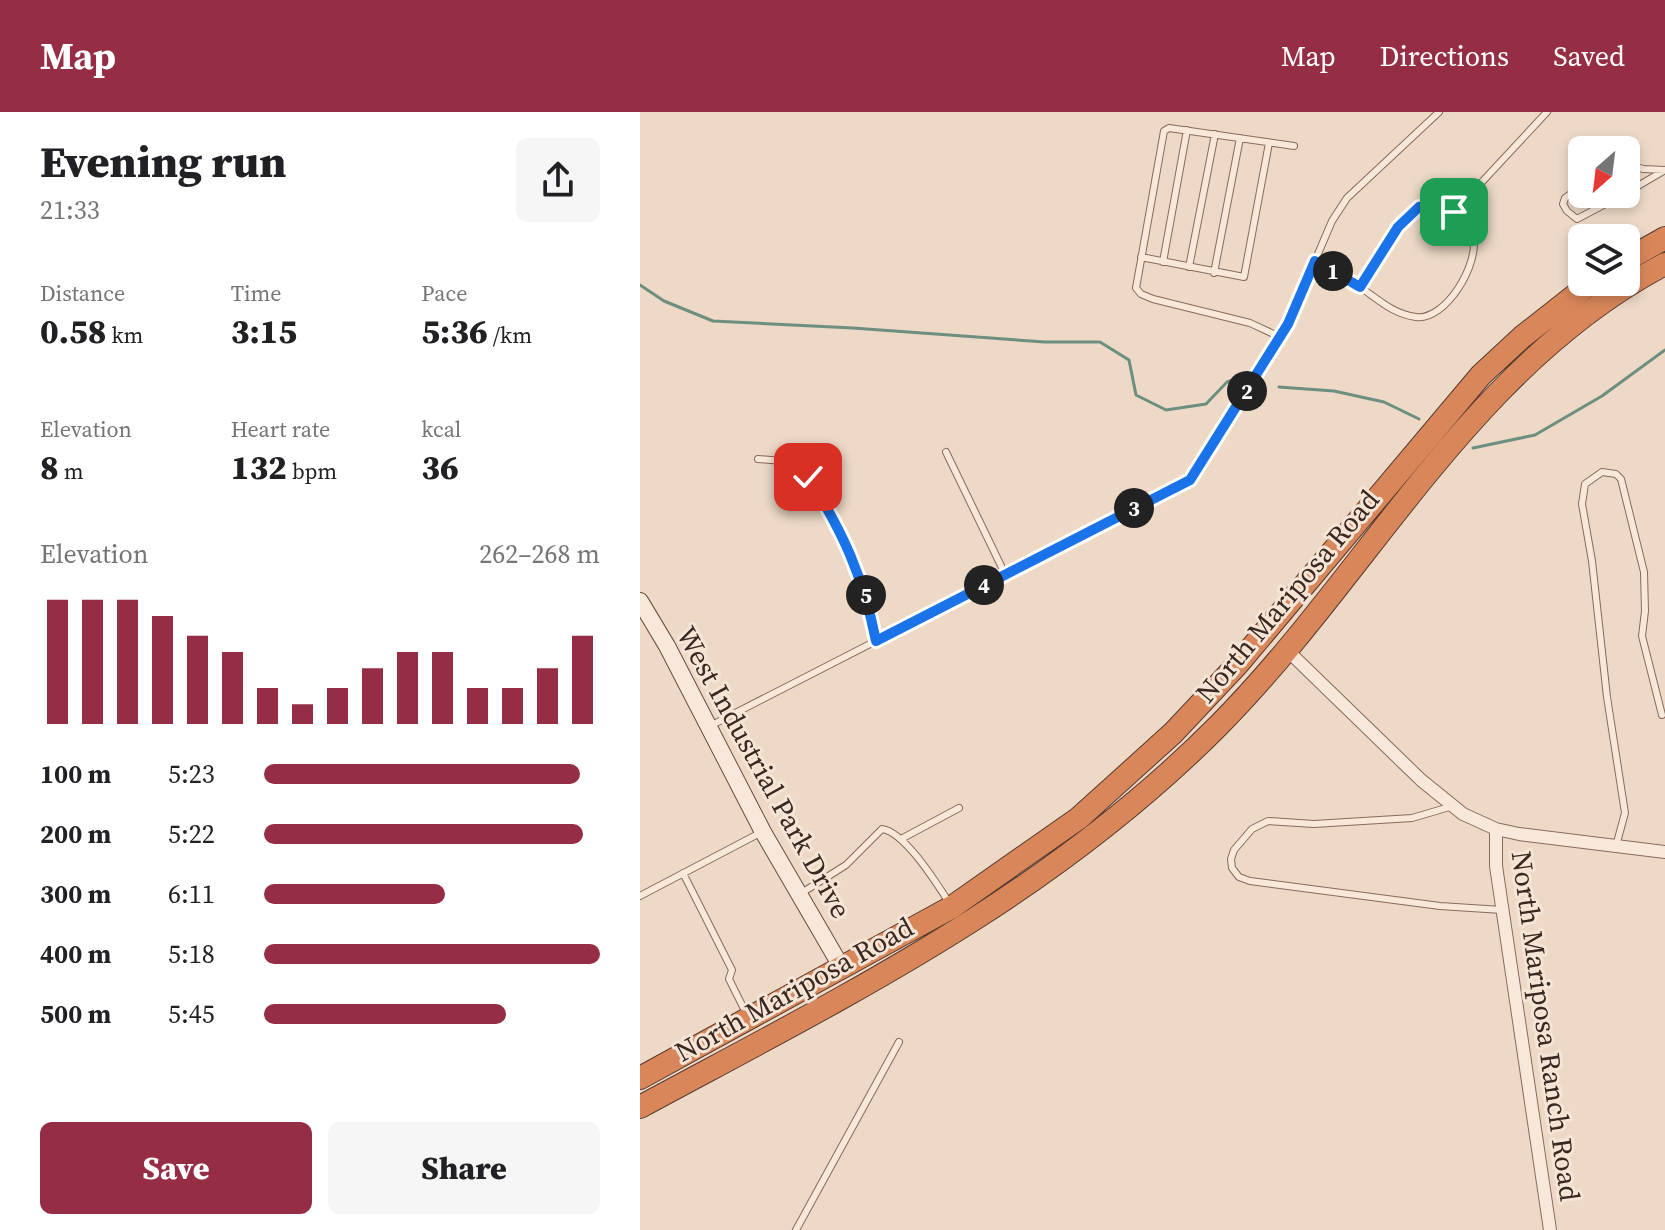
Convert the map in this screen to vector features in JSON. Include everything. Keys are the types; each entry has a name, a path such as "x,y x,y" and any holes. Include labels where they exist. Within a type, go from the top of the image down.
{"highway":[{"path":"1640,252 1665,238"},
{"name":"North Mariposa Road","path":"640,1078 952,907 1014,866 1088,810 1192,713 1411,474 1533,357 1583,317 1665,264"},
{"name":"North Mariposa Road","path":"640,1107 910,961 1029,885 1110,824 1177,765 1253,690 1287,650 1411,474 1440,423 1470,387 1522,337 1574,296"},
{"path":"1014,866 1140,778 1173,750 1266,657 1279,649 1287,650"},
{"path":"674,1089 825,993 842,977 842,968 850,972 872,966 1029,885"}],"street":[{"name":"West Industrial Park Drive","path":"640,601 667,646 763,832 842,968"},
{"path":"1287,650 1421,780 1463,814 1496,829 1665,852"},
{"name":"North Mariposa Ranch Road","path":"1496,829 1496,866 1550,1230"}],"lane":[{"path":"709,727 1190,480 1280,337 1301,298 1332,221 1347,198 1439,112"},
{"path":"1454,212 1547,112"},
{"path":"1280,337 1250,323 1141,294 1136,288 1161,137 1169,128 1294,146"},
{"path":"1163,262 1187,130"},
{"path":"1189,267 1215,134"},
{"path":"1214,273 1240,138"},
{"path":"1141,257 1241,278 1244,276 1269,143"},
{"path":"1640,168 1665,170"},
{"path":"1640,184 1665,170"},
{"path":"1568,197 1564,200 1567,211 1577,219 1597,208"},
{"path":"1315,261 1379,302 1402,314 1420,318 1434,314 1457,289 1473,263 1473,233 1454,212 1438,203 1419,207 1398,227 1360,287"},
{"path":"946,452 1005,574"},
{"path":"758,459 783,461 808,477 853,560 864,587 876,641"},
{"path":"1616,846 1625,813 1582,504 1585,484 1602,472 1616,474 1621,479 1629,510 1644,572 1642,636 1662,715"},
{"path":"1453,806 1412,818 1314,824 1268,821 1252,829 1234,850 1232,868 1239,877 1250,881 1440,906 1502,910"},
{"path":"901,839 959,808"},
{"path":"799,895 846,865 882,829 890,830 901,839 952,907"},
{"path":"640,896 763,832"},
{"path":"683,873 732,970 729,979 750,1020"},
{"path":"796,1230 899,1042"}],"waterway":[{"path":"640,285 664,301 713,321 1045,342 1100,342 1129,360 1136,395 1166,410 1206,404 1227,382 1240,377"},
{"path":"1473,448 1535,435 1602,396 1665,350"},
{"path":"1279,387 1334,391 1384,402 1419,419"}],"route":[{"path":"808,477 853,560 864,587 876,641 1190,480 1288,324 1315,261 1360,287 1398,227 1419,207 1438,203 1454,212"}]}
